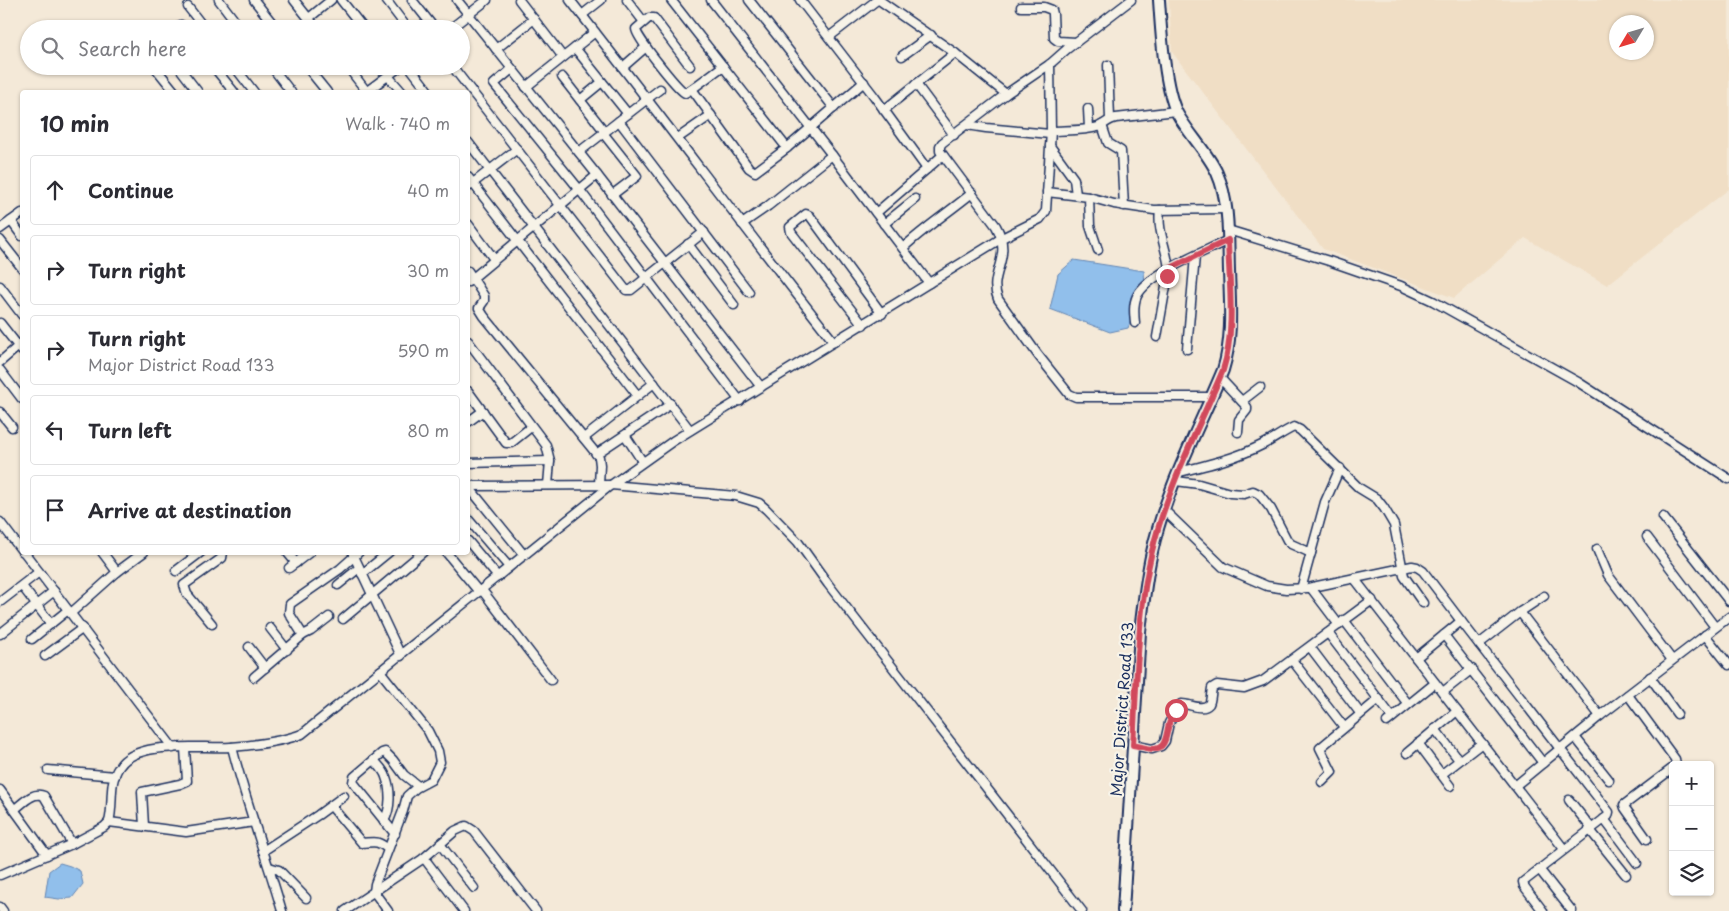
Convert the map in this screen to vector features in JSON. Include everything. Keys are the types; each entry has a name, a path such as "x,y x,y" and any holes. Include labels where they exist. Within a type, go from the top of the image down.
{"main road":[{"name":"Major District Road 133","path":"1123,911 1144,592 1152,551 1164,510 1220,378 1225,363 1230,332 1226,210 1217,173 1176,110 1171,97 1164,55 1160,0"}],"street":[{"path":"219,0 234,20"},
{"path":"254,0 270,20"},
{"path":"294,0 309,18 331,0"},
{"path":"341,0 357,20"},
{"path":"386,0 401,20"},
{"path":"412,0 428,20"},
{"path":"457,0 597,174 761,388"},
{"path":"462,20 487,0"},
{"path":"518,0 564,57"},
{"path":"570,0 834,342"},
{"path":"582,15 601,0"},
{"path":"628,0 644,22"},
{"path":"670,0 787,148"},
{"path":"711,0 929,283"},
{"path":"749,0 834,108"},
{"path":"800,0 864,82 927,169"},
{"path":"829,37 878,0 890,2 1006,94"},
{"path":"1131,0 1050,64 1006,94 940,146 943,156 996,226 1002,238 1003,248 995,292 1003,308 1062,388 1076,397 1211,397"},
{"path":"188,6 198,20"},
{"path":"1021,7 1044,7 1052,10 1054,38 1058,41 1076,42"},
{"path":"690,66 654,18 649,18 638,27 635,32 682,91 687,92 692,89 723,66"},
{"path":"496,49 534,20"},
{"path":"526,87 595,32"},
{"path":"902,56 931,35"},
{"path":"623,67 646,47"},
{"path":"575,48 628,114"},
{"path":"884,110 955,53"},
{"path":"0,875 72,844 104,827 109,822 112,786 115,776 118,768 128,756 142,751 173,748 232,747 292,738 302,734 642,462 690,430 882,314 1002,238 1040,219 1044,215 1050,146 1050,64"},
{"path":"1108,65 1110,119"},
{"path":"512,69 494,84 579,189 740,401"},
{"path":"161,75 173,90"},
{"path":"185,75 196,90"},
{"path":"220,75 232,90"},
{"path":"241,75 252,90"},
{"path":"278,75 289,90"},
{"path":"313,75 325,90"},
{"path":"353,75 365,90"},
{"path":"415,75 427,90"},
{"path":"459,75 626,290 631,290 704,232"},
{"path":"370,90 388,76 400,90"},
{"path":"562,77 637,176 612,195"},
{"path":"580,100 602,82"},
{"path":"692,89 751,171 755,172 787,148 864,82"},
{"path":"916,84 954,135"},
{"path":"579,152 660,89"},
{"path":"1088,109 1089,128"},
{"path":"967,125 1050,132 1089,128 1102,125 1110,119 1176,110"},
{"path":"678,138 711,115"},
{"path":"619,121 749,292"},
{"path":"1102,125 1108,143 1121,151 1124,206"},
{"path":"470,145 690,430"},
{"path":"1050,146 1074,179 1076,195"},
{"path":"470,181 490,170 517,150"},
{"path":"742,224 768,206 832,155"},
{"path":"876,213 943,156"},
{"path":"470,276 518,240 597,174"},
{"path":"470,183 518,240 638,396"},
{"path":"1047,192 1089,197 1124,206 1160,210 1226,210"},
{"path":"903,248 919,233 930,227 972,194"},
{"path":"1089,197 1090,226 1098,250"},
{"path":"884,224 915,199"},
{"path":"1157,337 1169,269 1160,229 1160,210"},
{"path":"0,230 20,214"},
{"path":"863,325 791,232 790,227 802,215 810,216 882,314"},
{"path":"11,221 20,233"},
{"path":"470,227 494,259"},
{"path":"1135,323 1136,298 1145,286 1169,269 1195,256 1228,235 1329,261 1416,292 1570,377 1729,479"},
{"path":"0,240 20,265"},
{"path":"688,244 734,305"},
{"path":"1187,349 1195,256"},
{"path":"470,278 484,296 484,301 479,308 484,316 596,454 600,465 598,485"},
{"path":"0,286 20,312"},
{"path":"0,323 20,346"},
{"path":"470,344 546,445 550,460 548,485"},
{"path":"0,350 3,359 20,348"},
{"path":"0,370 20,396"},
{"path":"1220,378 1247,407 1240,420 1238,432"},
{"path":"584,438 654,383"},
{"path":"1242,401 1260,387"},
{"path":"470,394 508,444 531,427"},
{"path":"596,454 671,404"},
{"path":"470,420 482,411"},
{"path":"0,412 12,427"},
{"path":"1178,477 1243,454 1294,428 1300,430 1360,488 1377,499 1384,508 1394,525 1406,581 1423,603"},
{"path":"625,435 642,462"},
{"path":"470,463 550,460"},
{"path":"1301,589 1325,502 1340,468"},
{"path":"1178,477 1230,493 1244,494 1253,492 1259,494 1271,509 1287,540 1291,544 1311,553"},
{"path":"470,486 611,485 736,496 759,503 798,542 828,584 1082,911"},
{"path":"470,488 524,556"},
{"path":"1164,510 1223,567 1267,586 1301,589 1412,566 1423,571 1609,812 1610,815 1526,879 1523,884 1544,911"},
{"path":"1663,517 1729,601"},
{"path":"470,521 509,567"},
{"path":"0,522 20,548"},
{"path":"1647,536 1715,627"},
{"path":"470,543 498,577"},
{"path":"1597,549 1608,575 1672,660"},
{"path":"25,555 173,748"},
{"path":"104,555 118,572"},
{"path":"32,639 118,572 134,555"},
{"path":"176,571 197,555"},
{"path":"212,624 187,594 184,585 222,558 222,555"},
{"path":"288,555 292,566 306,555"},
{"path":"303,635 289,613 290,604 340,569 354,555"},
{"path":"355,555 401,656"},
{"path":"338,585 385,555"},
{"path":"343,619 419,555"},
{"path":"449,555 551,680"},
{"path":"0,602 39,572"},
{"path":"1354,578 1564,849"},
{"path":"22,586 51,624"},
{"path":"1311,588 1408,704"},
{"path":"0,634 54,591"},
{"path":"1479,644 1544,596"},
{"path":"1133,745 1152,749 1158,748 1165,741 1169,723 1181,704 1200,708 1208,706 1212,688 1216,685 1244,688 1263,681 1372,600"},
{"path":"1520,612 1600,716"},
{"path":"254,677 303,635 329,617"},
{"path":"1516,786 1600,716 1729,617"},
{"path":"1416,658 1461,621"},
{"path":"45,656 83,628"},
{"path":"270,628 287,650"},
{"path":"1328,633 1379,699 1389,719 1436,683"},
{"path":"1444,635 1543,763"},
{"path":"1705,635 1729,664"},
{"path":"249,647 265,668"},
{"path":"1310,647 1360,714"},
{"path":"1292,660 1344,727"},
{"path":"1442,692 1472,669"},
{"path":"376,911 386,908 374,892 375,884 395,834 407,796 418,786 431,780 440,762 438,751 428,731 380,672"},
{"path":"1650,677 1677,714"},
{"path":"1628,695 1675,761"},
{"path":"1322,782 1332,772 1320,748 1379,699"},
{"path":"1407,753 1457,710"},
{"path":"1435,729 1458,760"},
{"path":"1575,737 1609,780"},
{"path":"1418,743 1450,786"},
{"path":"1442,774 1482,743"},
{"path":"232,747 244,794 282,911"},
{"path":"144,826 142,792 180,784 187,780 185,748"},
{"path":"395,834 357,788 353,780 354,777 385,752 389,754 404,775 418,786"},
{"path":"374,760 384,772 387,780 389,804 384,821"},
{"path":"48,770 115,776"},
{"path":"1646,838 1624,805 1669,771"},
{"path":"0,790 47,855"},
{"path":"15,809 35,794 44,796 72,844"},
{"path":"264,851 344,796"},
{"path":"1569,800 1626,875"},
{"path":"331,806 362,843 380,842 388,848"},
{"path":"1604,819 1637,863"},
{"path":"109,822 186,832 254,822"},
{"path":"345,911 424,858 460,828 466,826 474,831 536,911"},
{"path":"440,844 474,888"},
{"path":"424,858 464,911"},
{"path":"269,867 279,870 284,874 306,898"},
{"path":"1539,869 1572,911"},
{"path":"0,907 3,911"}],"shaded area":[{"path":"1169,0 1729,0 1729,189 1607,285 1525,238 1454,298 1323,249 1172,52"}],"water":[{"path":"1074,260 1144,271 1145,286 1128,328 1110,332 1050,309 1058,274"},
{"path":"60,863 80,871 83,884 72,898 45,897 49,871"}],"route":[{"path":"1167,276 1169,269 1228,240 1230,320 1228,348 1223,370 1164,510 1152,551 1144,592 1140,632 1133,745 1152,749 1162,746 1169,723 1176,710"}]}
